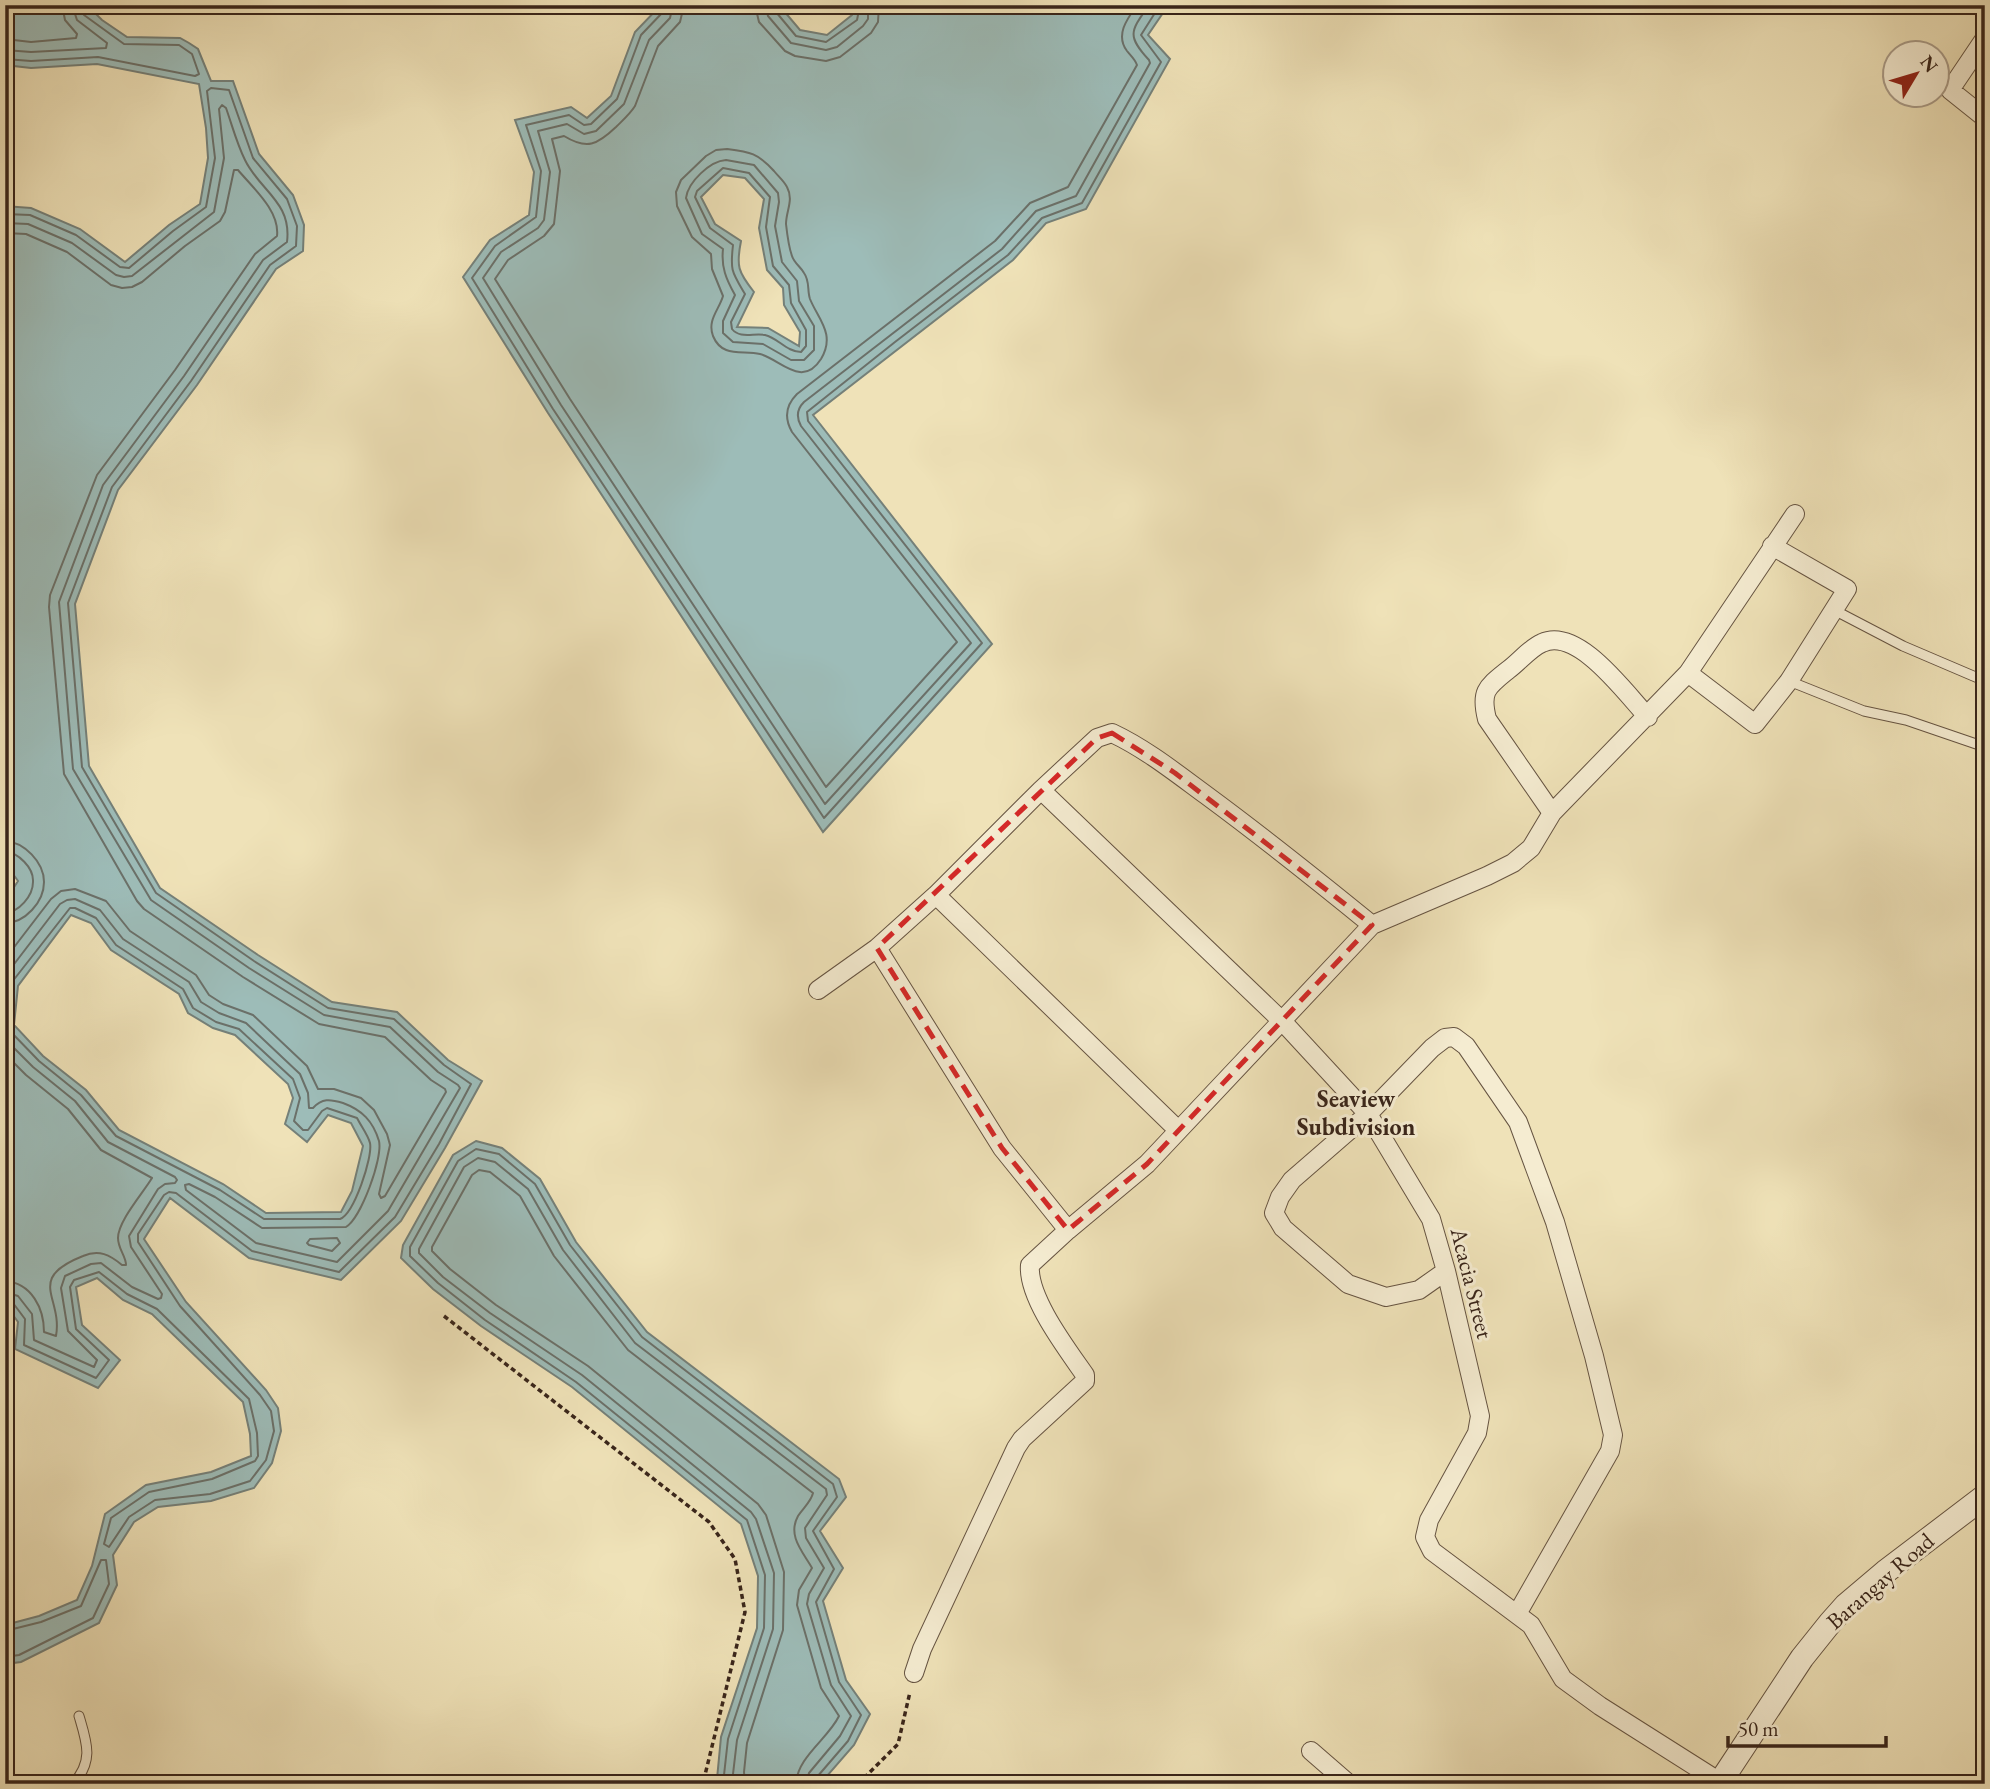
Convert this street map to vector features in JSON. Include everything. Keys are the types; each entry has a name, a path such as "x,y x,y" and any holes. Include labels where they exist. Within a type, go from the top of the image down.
{"street":[{"path":"1985,38 1950,90 1985,118"},
{"path":"914,1673 922,1649 1016,1448 1086,1381 1085,1375 1055,1331 1029,1277 1030,1265 1147,1164 1372,925 1513,863 1531,848 1552,813 1688,673 1794,514"},
{"path":"1688,673 1755,724 1789,681 1847,589 1772,546"},
{"path":"1552,813 1487,719 1483,701 1488,686 1543,642 1564,640 1586,651 1648,717"},
{"path":"818,990 877,948 936,895 1097,738 1112,733 1175,772 1278,848 1372,925"},
{"name":"Acacia Street","path":"1041,790 1283,1022 1368,1114 1431,1219 1480,1416 1477,1433 1429,1520 1425,1537 1432,1551 1531,1625 1563,1679 1720,1783"},
{"path":"936,895 1178,1130"},
{"path":"877,948 1002,1148 1068,1230"},
{"path":"1446,1271 1419,1290 1386,1297 1348,1284 1283,1228 1274,1213 1280,1197 1292,1180 1368,1114 1432,1048 1445,1038 1454,1037 1466,1046 1518,1122 1555,1222 1594,1356 1613,1435 1610,1451 1517,1614"},
{"name":"Barangay Road","path":"1720,1783 1801,1658 1838,1614 1893,1565 1985,1496"},
{"path":"1311,1751 1349,1784"}],"lane":[{"path":"1834,610 1903,646 1985,681"},
{"path":"1789,681 1864,711 1906,720 1985,747"},
{"path":"73,1784 84,1769 89,1751 79,1716"}],"path":[{"path":"444,1316 709,1522 735,1559 745,1612 704,1779 708,1784"},
{"path":"858,1784 898,1744 914,1673"}],"highlighted area":[{"path":"1112,733 1175,773 1372,925 1147,1164 1068,1230 1002,1148 877,948 1097,738"}],"water":[{"path":"5,5 87,5 102,20 127,37 180,38 198,49 211,81 233,81 259,154 293,195 304,225 303,251 276,269 197,385 118,490 75,604 89,766 160,888 332,1002 397,1012 448,1060 482,1081 401,1221 341,1280 249,1258 170,1198 144,1239 186,1302 266,1390 278,1408 281,1431 272,1463 254,1488 211,1501 158,1507 134,1522 113,1555 117,1585 99,1623 21,1662 5,1664 5,1625 39,1616 77,1600 92,1566 105,1514 146,1485 211,1472 251,1456 250,1434 243,1402 152,1314 123,1300 97,1278 76,1287 82,1325 120,1360 98,1388 15,1349 18,1322 5,1304 5,901 18,881 5,863 5,206 31,208 80,229 125,262 169,225 200,204 208,158 199,84 97,64 31,68 5,65","holes":["71,915 91,923 111,950 179,994 188,1013 213,1028 235,1035 288,1084 293,1098 285,1124 307,1142 328,1115 351,1123 363,1146 352,1191 341,1212 266,1213 223,1184 119,1130 86,1090 43,1056 14,1025 18,986"]},
{"path":"661,5 779,5 800,30 827,35 852,15 853,5 1173,5 1165,10 1148,35 1170,59 1086,209 1046,223 1013,260 813,415 992,644 823,832 548,413 463,277 490,240 529,215 534,172 515,120 571,107 587,118 611,96 635,32","holes":["723,175 745,178 764,199 759,228 767,270 783,288 784,305 800,332 799,346 768,328 737,327 754,292 740,268 741,241 715,224 701,197"]},
{"path":"476,1141 502,1148 540,1179 576,1242 647,1332 839,1479 846,1497 820,1531 843,1568 823,1601 846,1680 870,1714 854,1745 820,1784 721,1784 717,1779 721,1737 757,1628 758,1576 741,1524 572,1387 481,1326 433,1289 401,1258 403,1245 453,1155"}],"district":[{"name":"Seaview Subdivision","path":"1356,1112"}]}
